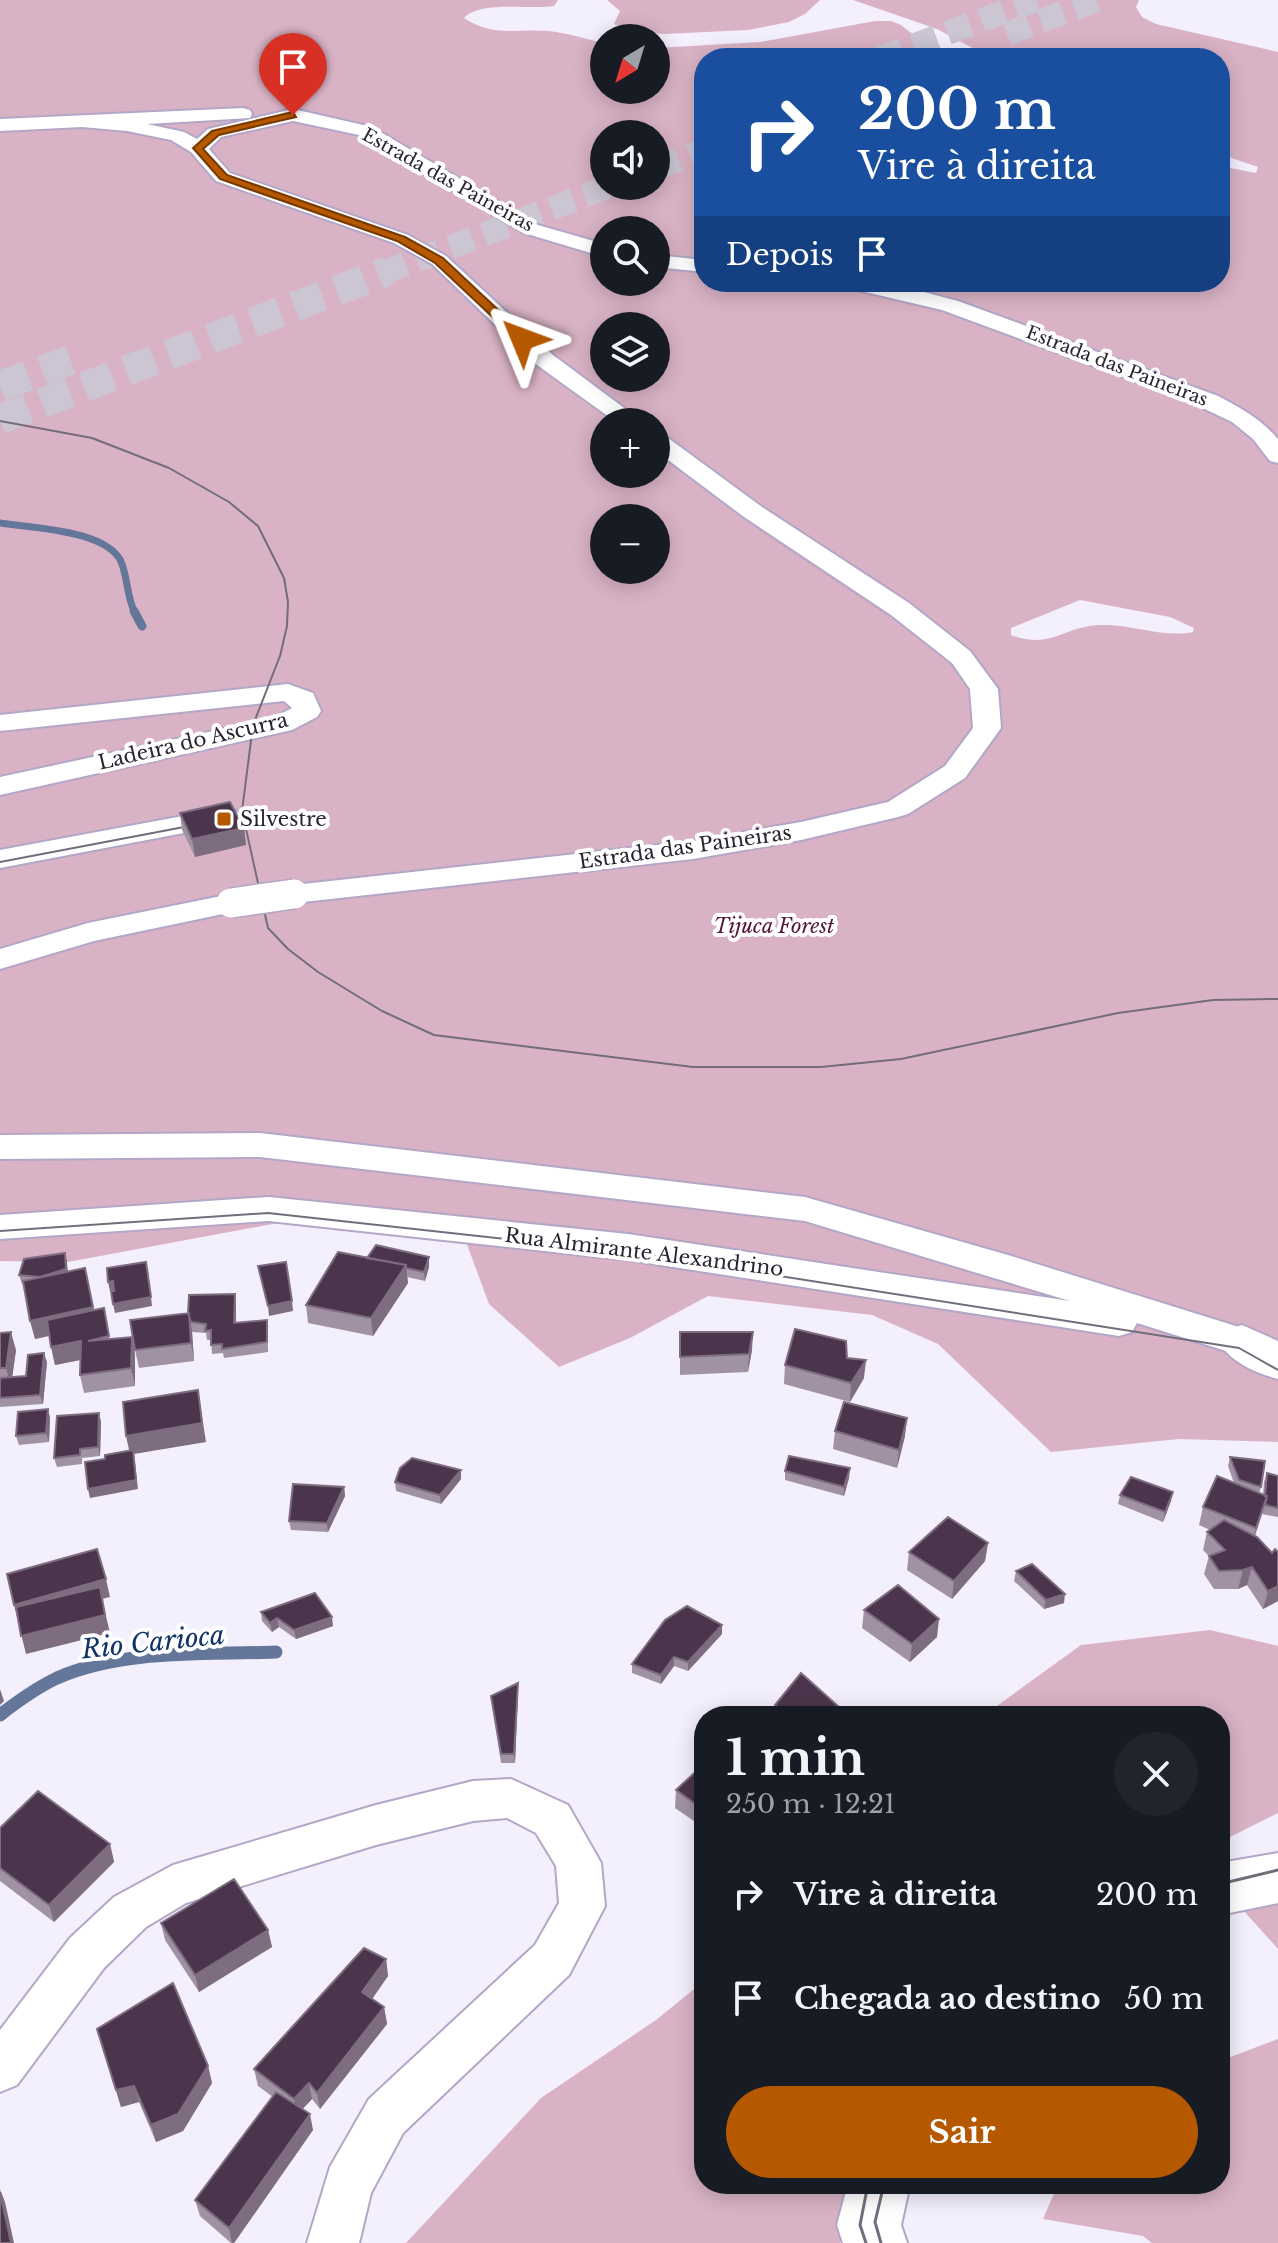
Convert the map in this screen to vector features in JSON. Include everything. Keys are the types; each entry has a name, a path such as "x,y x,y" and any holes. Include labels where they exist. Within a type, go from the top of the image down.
{"street":[{"name":"Estrada das Paineiras","path":"198,148 210,125 293,115 365,131 531,229 590,247"},
{"path":"0,125 85,122 210,125"},
{"path":"85,122 127,125 192,137 210,125"},
{"path":"177,136 198,148 223,177 401,239 439,260 545,360 612,408"},
{"path":"670,262 694,265"},
{"name":"Estrada das Paineiras","path":"901,292 992,318 1112,367 1211,402 1243,419 1271,444 1278,456"},
{"name":"Estrada das Paineiras","path":"0,959 88,933 231,903 693,850 801,831 898,808 955,772 987,728 984,689 961,657 900,609 753,512 670,450"},
{"name":"Ladeira do Ascurra","path":"0,723 288,692 303,699 307,711 282,724 0,786"},
{"path":"0,859 234,815"},
{"path":"0,1147 260,1145 805,1209 995,1264 1260,1352"},
{"name":"Rua Almirante Alexandrino","path":"0,1227 269,1209 628,1247 966,1296 1260,1352"},
{"path":"0,2069 87,1953 130,1912 173,1886 376,1825 473,1801 511,1798 552,1819 578,1863 582,1906 552,1960 386,2116 348,2185 333,2243"},
{"path":"1230,1887 1278,1878"},
{"path":"875,2243 869,2225 877,2194"}],"green space":[{"name":"Tijuca Forest","path":"0,0 558,0 554,6 481,9 464,18 496,30 549,31 590,40 590,104 670,104 670,47 760,42 875,21 891,21 930,48 694,48 694,292 1230,292 1230,168 1256,173 1258,167 1230,157 1230,48 972,48 937,29 853,0 1139,0 1136,7 1142,17 1156,24 1278,52 1278,1442 1179,1439 1051,1452 938,1344 872,1315 708,1296 630,1338 559,1367 489,1304 465,1239 299,1219 68,1262 0,1261","holes":["1080,600 1170,617 1194,628 1193,632 1170,633 1101,625 1076,629 1048,639 1025,639 1011,635 1011,628"]},
{"path":"607,0 820,0 805,14 789,22 748,30 670,34 670,24 614,24 620,11"},
{"path":"1210,1630 1278,1646 1278,1813 1230,1837 1230,1706 997,1706 1081,1645"},
{"path":"1278,1888 1278,1949 1233,1899"},
{"path":"694,1989 694,2194 849,2194 840,2213 840,2243 406,2243 541,2098 656,2020"},
{"path":"1278,2039 1278,2243 1152,2243 1143,2236 1043,2219 1054,2194 1230,2194 1230,2057"}],"building":[{"path":"230,802 244,828 192,839 180,813"},
{"path":"376,1245 429,1257 424,1272 406,1268 406,1265 367,1258"},
{"path":"338,1252 406,1265 371,1318 306,1305"},
{"path":"65,1253 66,1269 40,1277 19,1275 24,1259"},
{"path":"146,1262 151,1297 113,1304 113,1281 108,1282 107,1268"},
{"path":"286,1262 292,1301 268,1306 258,1266"},
{"path":"85,1268 93,1307 30,1321 23,1281"},
{"path":"235,1294 234,1323 267,1320 267,1342 222,1349 222,1344 211,1345 211,1330 205,1331 206,1324 191,1322 189,1295"},
{"path":"104,1308 109,1336 88,1341 132,1337 131,1368 80,1375 81,1341 51,1347 47,1320"},
{"path":"189,1313 191,1343 135,1350 130,1320"},
{"path":"795,1329 846,1341 847,1358 866,1360 851,1383 785,1365"},
{"path":"11,1332 6,1368 0,1368 0,1333"},
{"path":"680,1332 753,1332 749,1354 680,1357"},
{"path":"44,1353 40,1395 0,1398 0,1378 26,1376 28,1355"},
{"path":"198,1390 202,1423 126,1436 123,1402"},
{"path":"844,1402 907,1418 899,1450 835,1431"},
{"path":"48,1409 46,1433 16,1436 18,1412"},
{"path":"99,1413 98,1447 80,1449 80,1455 54,1458 57,1416"},
{"path":"133,1450 136,1480 88,1489 85,1462"},
{"path":"789,1456 850,1468 844,1487 785,1471"},
{"path":"1230,1457 1265,1461 1261,1487 1239,1480"},
{"path":"412,1458 461,1470 440,1495 395,1482 400,1468"},
{"path":"1267,1473 1278,1476 1278,1508 1265,1505"},
{"path":"1217,1476 1267,1496 1256,1528 1203,1507"},
{"path":"1131,1477 1173,1492 1165,1512 1120,1495"},
{"path":"293,1484 344,1487 327,1523 289,1521"},
{"path":"948,1517 988,1543 954,1581 909,1552"},
{"path":"1224,1520 1257,1537 1272,1553 1275,1549 1278,1552 1278,1586 1268,1591 1252,1567 1219,1571 1209,1556 1225,1550 1207,1532"},
{"path":"97,1549 106,1579 14,1605 7,1574"},
{"path":"1032,1564 1065,1594 1046,1600 1016,1571"},
{"path":"898,1585 939,1619 912,1644 864,1610"},
{"path":"100,1587 105,1615 21,1636 16,1607"},
{"path":"315,1593 332,1617 294,1630 277,1618 270,1623 261,1612"},
{"path":"687,1606 722,1625 688,1662 674,1657 661,1675 632,1664 665,1620"},
{"path":"801,1673 838,1706 776,1706"},
{"path":"518,1683 514,1754 501,1754 491,1696"},
{"path":"694,1773 694,1803 676,1790"},
{"path":"38,1791 110,1844 49,1905 0,1868 0,1828"},
{"path":"234,1879 268,1930 195,1975 161,1923"},
{"path":"364,1948 386,1959 362,1992 384,2007 317,2093 309,2083 294,2099 254,2069"},
{"path":"173,1983 208,2066 178,2114 151,2125 134,2086 116,2090 97,2029"},
{"path":"276,2092 310,2114 229,2228 195,2200"},
{"path":"0,2192 11,2243 0,2243"}],"waterway":[{"path":"0,523 50,529 87,537 102,544 115,553 122,564 135,612"},
{"path":"135,612 142,626"},
{"name":"Rio Carioca","path":"0,1715 57,1678 109,1662 165,1655 276,1652"}],"tunnel":[{"path":"907,48 1036,0"},
{"path":"1007,34 1097,0"},
{"path":"670,163 694,154"},
{"path":"383,273 590,194"},
{"path":"0,419 388,271"},
{"path":"0,386 81,356"}],"tram line":[{"path":"0,421 92,438 169,468 229,502 258,526 284,578 288,602 287,626 280,656 253,725 242,811 268,928 288,949 318,972 382,1011 434,1035 693,1067 821,1067 901,1059 1118,1013 1213,1000 1278,999"},
{"path":"0,862 205,823"},
{"path":"0,1231 268,1213 633,1253 1239,1348 1278,1370"},
{"path":"1230,1882 1278,1870"},
{"path":"866,2194 860,2225 866,2243"},
{"path":"881,2243 875,2222 882,2194"}],"place":[{"name":"Silvestre","path":"224,819"}],"route":[{"path":"293,115 260,120 215,133 198,148 200,154 223,177 401,239 439,260 522,339"}]}
